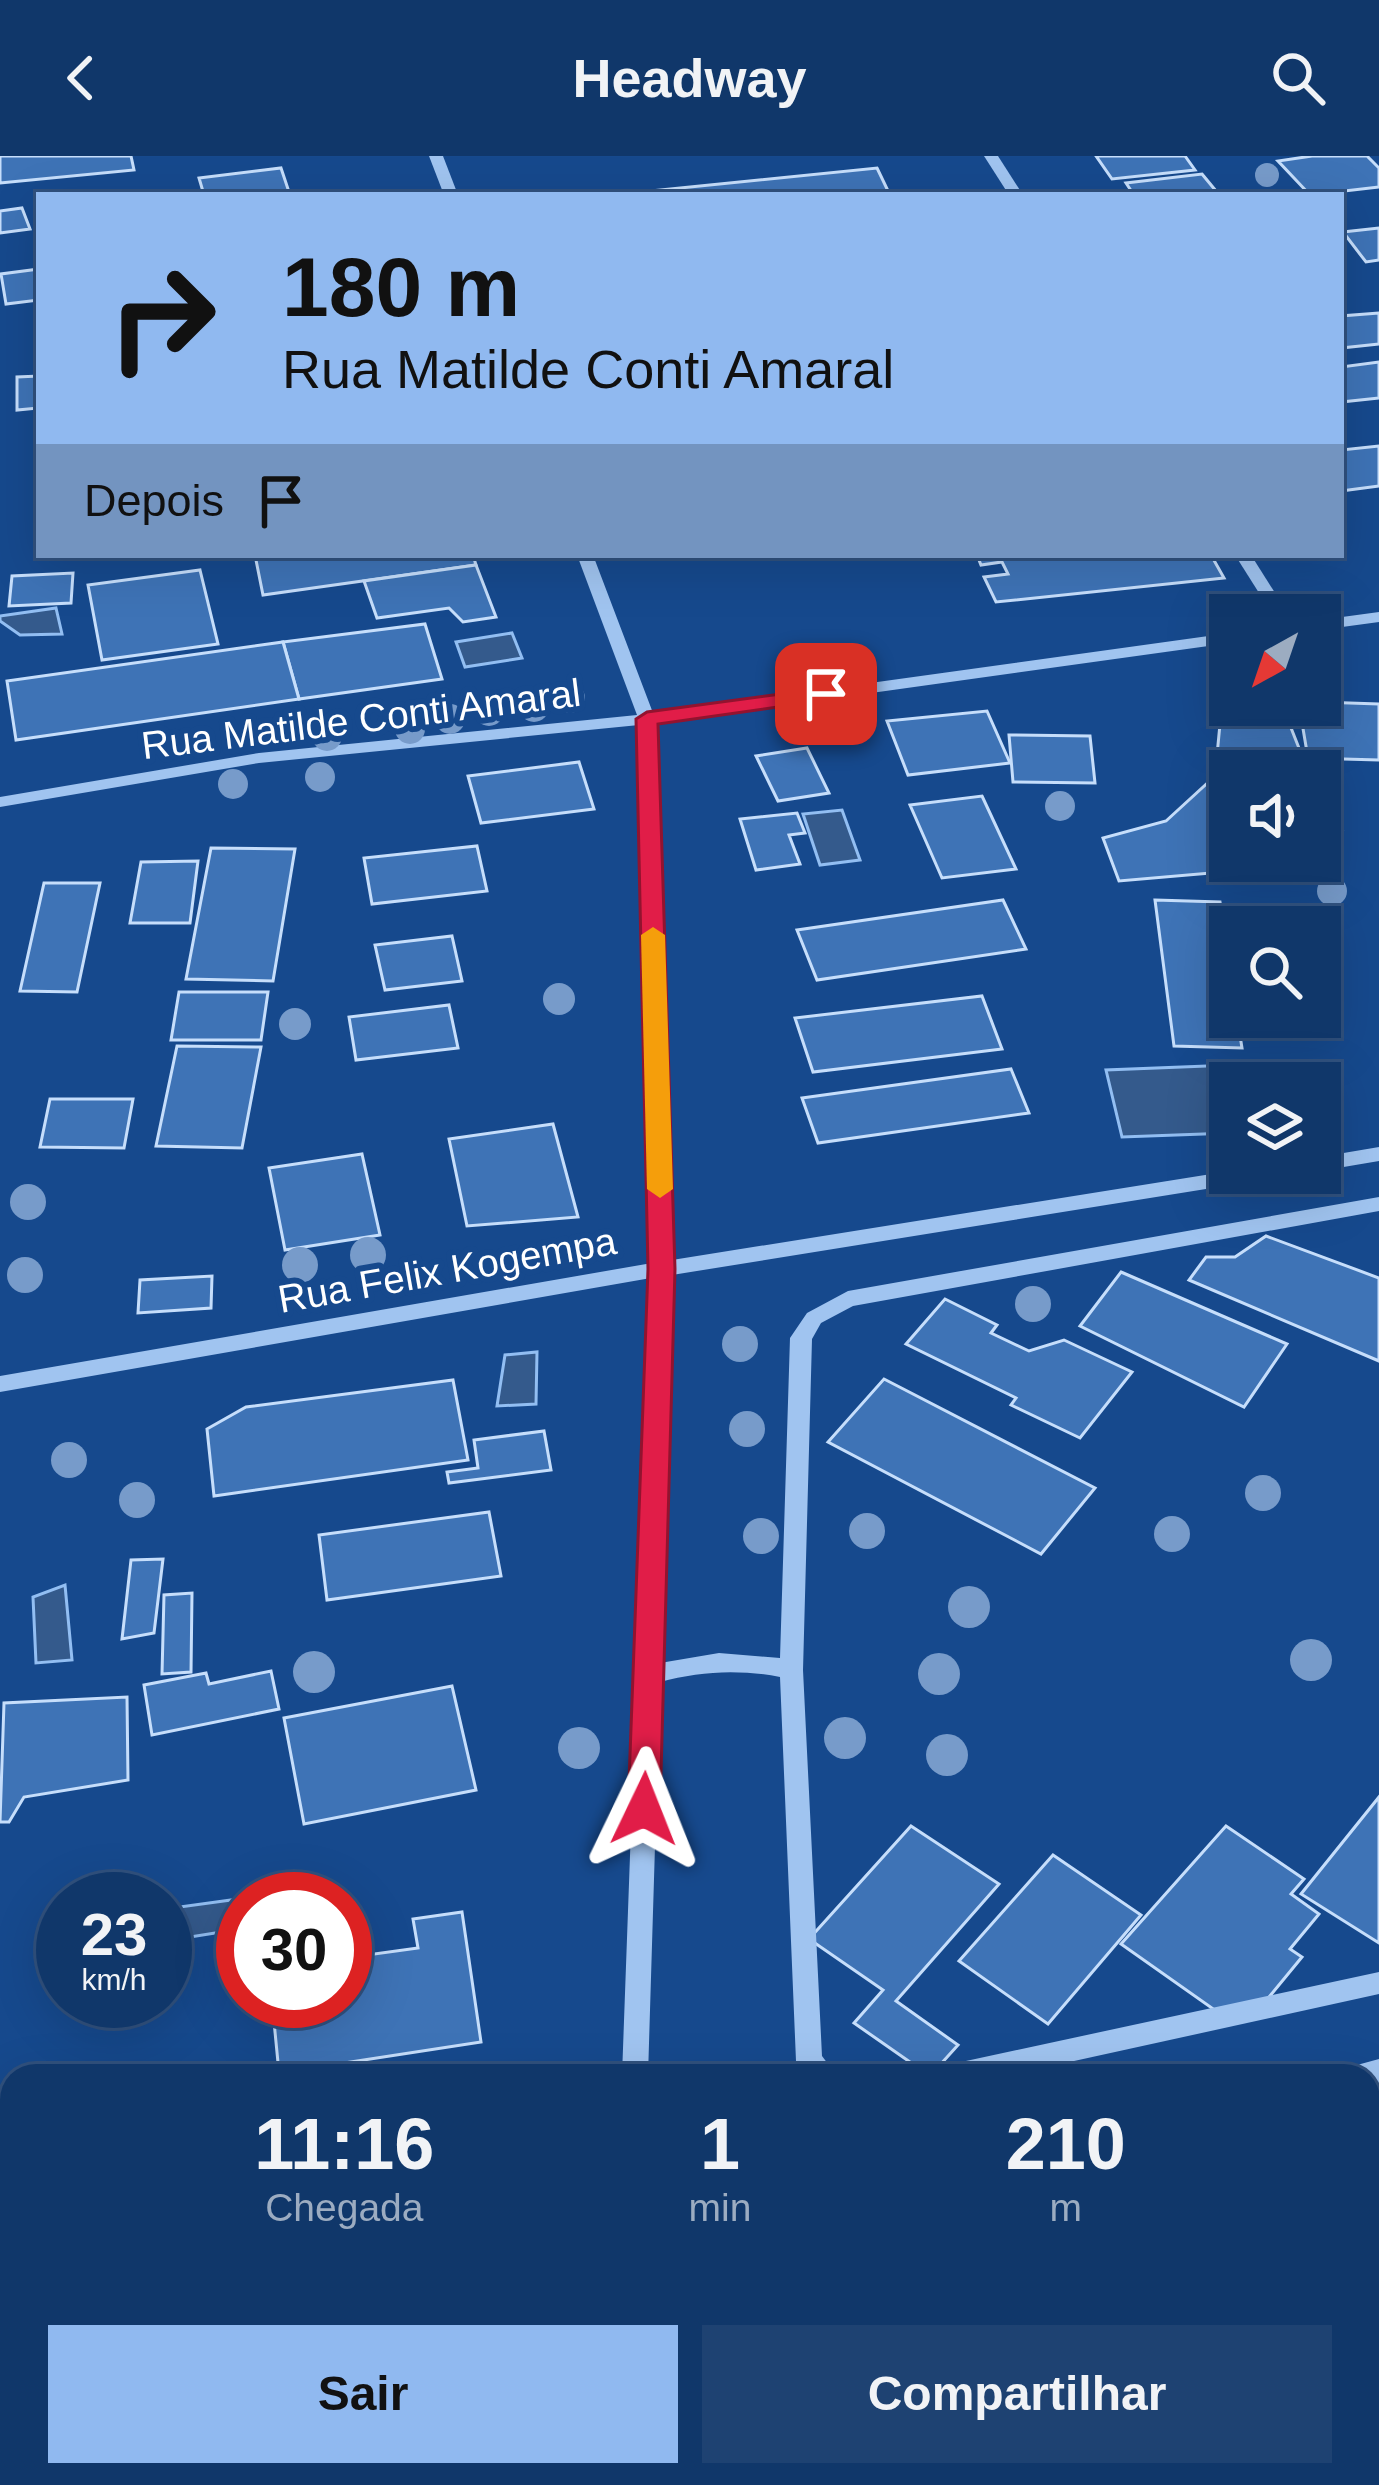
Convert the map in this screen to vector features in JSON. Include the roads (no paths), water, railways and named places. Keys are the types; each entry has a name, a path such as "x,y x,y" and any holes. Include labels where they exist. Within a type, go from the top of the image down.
{"street":[{"path":"436,156 450,192"},
{"path":"991,156 1014,192"},
{"path":"586,558 647,719 662,1269 635,2064"},
{"path":"1246,558 1268,594"},
{"path":"1341,622 1379,617"},
{"name":"Rua Matilde Conti Amaral","path":"0,802 259,758 647,719 1209,641"},
{"path":"1341,1160 1379,1154"},
{"name":"Rua Felix Kogempa","path":"0,1384 662,1269 1209,1181"},
{"path":"813,2064 791,1670 798,1360 801,1338 814,1318 848,1299 1379,1204"},
{"path":"648,1676 692,1661 760,1662 791,1670"},
{"path":"1007,2064 1379,1983"}],"water":[{"path":"56,608 62,634 20,635 0,621 0,616"},
{"path":"512,633 522,658 465,667 456,642"},
{"path":"842,810 860,860 820,865 803,814"},
{"path":"1209,1066 1209,1134 1122,1137 1106,1070"},
{"path":"537,1352 536,1404 497,1406 505,1355"},
{"path":"65,1585 72,1660 36,1663 33,1597"},
{"path":"216,1902 216,1933 192,1937 192,1905"}]}
